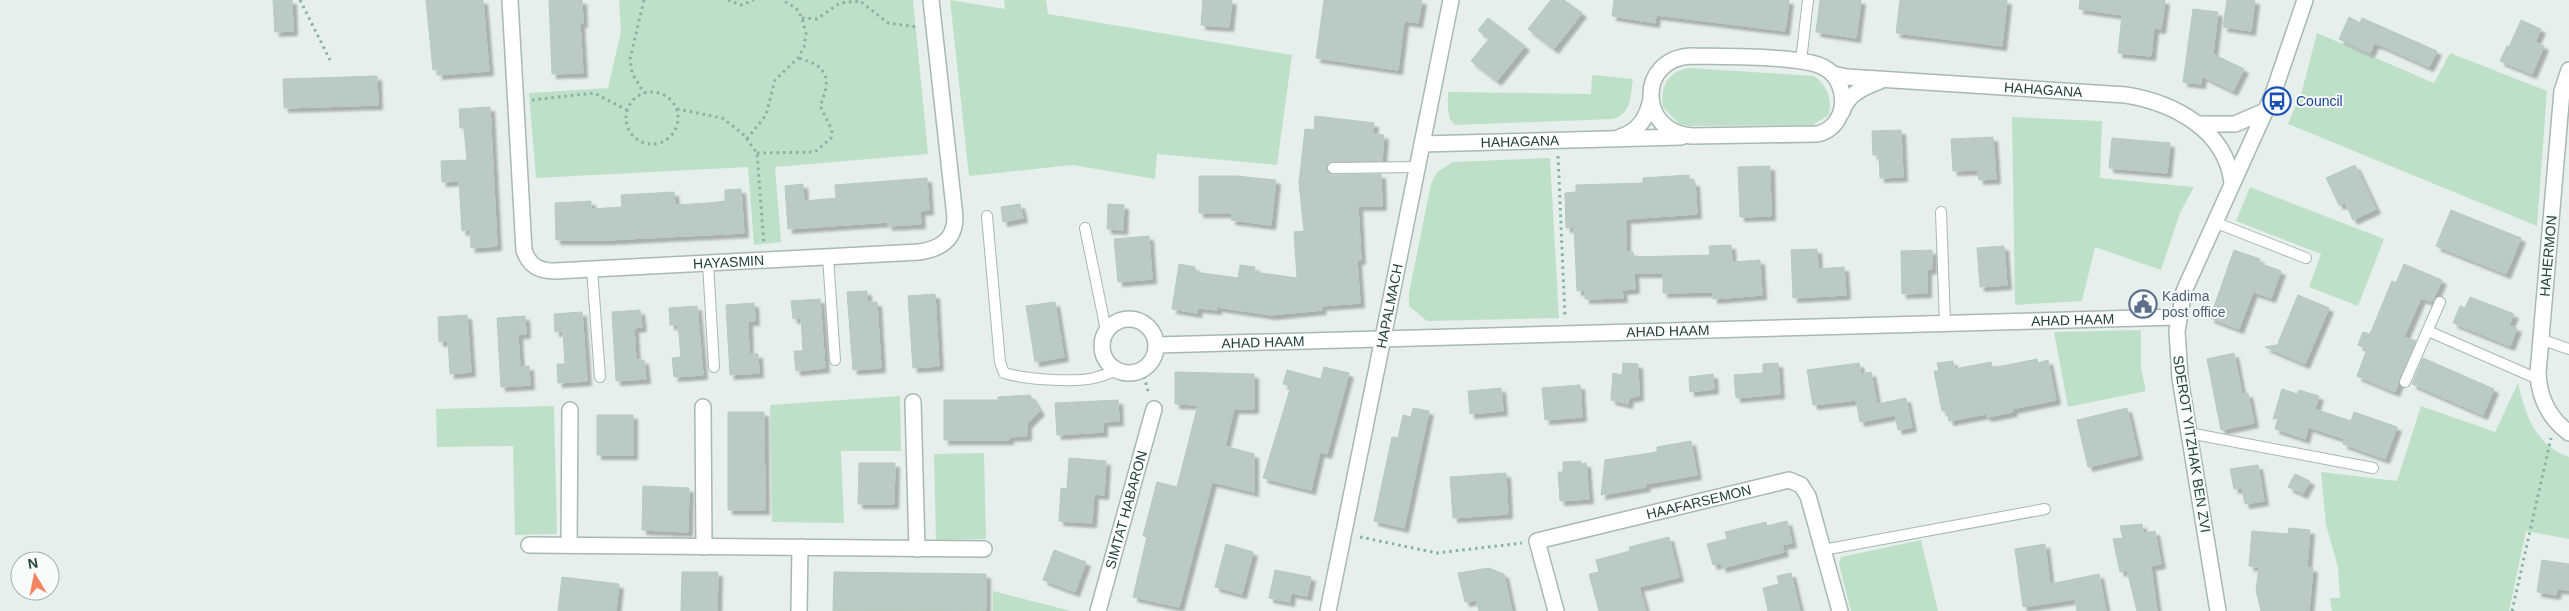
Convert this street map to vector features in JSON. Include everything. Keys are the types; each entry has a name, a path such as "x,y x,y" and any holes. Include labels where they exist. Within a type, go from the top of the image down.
{"street":[{"name":"HAYASMIN","path":"510,0 523,244 527,259 532,265 545,270 708,264 928,251 941,246 952,234 955,217 930,0"},
{"name":"HAPALMACH","path":"1328,611 1451,0"},
{"name":"SDEROT YITZHAK BEN ZVI","path":"2218,609 2178,361 2178,317 2188,279 2281,72 2303,2"},
{"name":"HAHAGANA","path":"1616,138 1630,134 1642,123 1651,96 1654,79 1660,68 1670,60 1683,56 1801,61 1820,65 1833,74 1883,80 2126,95 2168,106 2199,124 2220,151 2231,175 2232,183"},
{"name":"HAHERMON","path":"2569,70 2562,91 2538,379 2543,402 2555,420 2569,433"},
{"path":"1833,74 1841,90 1841,113"},
{"name":"HAHAGANA","path":"1422,144 1817,134 1831,128 1845,103 1852,95 1883,80"},
{"name":"HAHAGANA","path":"1651,96 1656,116 1663,126 1673,132 1692,136"},
{"path":"2199,124 2235,124 2265,111"},
{"name":"AHAD HAAM","path":"1157,346 2178,317"},
{"path":"1120,320 1137,320 1151,330 1157,346 1152,362 1142,370 1129,374 1117,371 1107,363 1102,351 1102,342 1106,330 1120,320"},
{"path":"913,402 917,549"},
{"path":"703,406 704,547"},
{"name":"SIMTAT HABARON","path":"1098,611 1154,409"},
{"path":"569,545 570,410"},
{"name":"HAAFARSEMON","path":"1537,542 1789,480 1798,483 1806,492 1840,611"},
{"path":"1537,542 1556,611"},
{"path":"529,545 984,549"},
{"path":"799,611 800,548"}],"lane":[{"path":"1801,61 1808,0"},
{"path":"1333,168 1418,167"},
{"path":"1941,212 1945,324"},
{"path":"987,216 1000,362 1004,373 1018,378 1044,380 1094,378 1117,371"},
{"path":"2214,222 2306,258"},
{"path":"1085,228 1106,330"},
{"path":"828,257 835,360"},
{"path":"708,264 714,368"},
{"path":"592,269 600,377"},
{"path":"2405,382 2440,302"},
{"path":"2428,331 2538,379"},
{"path":"2540,339 2569,349"},
{"path":"2189,433 2373,468"},
{"path":"1823,550 2045,509"}],"path":[{"path":"300,0 330,60"},
{"path":"644,0 630,59 632,73 644,93"},
{"path":"728,0 741,5 754,0"},
{"path":"747,139 766,115 775,80 798,58 804,48 806,34 802,18 796,8 782,0"},
{"path":"802,18 817,20 840,3 860,1 888,23 934,28"},
{"path":"757,153 815,152 831,138 830,124 821,112 820,106 828,86 827,78 815,63 798,58"},
{"path":"656,92 664,94 673,102 677,109 678,121 674,132 665,140 653,144 641,141 632,133 627,122 627,110 634,100 644,93 656,92"},
{"path":"516,102 594,93 627,110"},
{"path":"677,109 722,118 742,133 757,153 766,260"},
{"path":"1557,140 1566,334"},
{"path":"1142,370 1154,409"},
{"path":"2512,611 2555,420"},
{"path":"1344,534 1437,553 1537,542"}],"green space":[{"path":"619,0 913,0 928,154 775,167 781,242 754,245 748,167 536,178 529,93 608,88 621,31"},
{"path":"950,0 1005,9 1004,0 1046,0 1048,14 1292,55 1277,165 1157,154 1155,179 1073,165 969,176"},
{"path":"2317,33 2434,83 2450,53 2547,91 2537,226 2288,124 2302,91"},
{"path":"1689,68 1814,76 1823,84 1828,93 1830,103 1829,115 1813,125 1689,126 1679,124 1663,107 1664,87 1671,76"},
{"path":"1592,75 1633,79 1629,104 1624,113 1613,119 1455,125 1450,119 1448,92 1591,94"},
{"path":"2012,117 2102,121 2100,178 2194,187 2180,213 2161,270 2095,247 2082,301 2015,305"},
{"path":"1550,158 1559,318 1427,321 1409,306 1409,293 1431,184 1437,172 1453,162"},
{"path":"2250,187 2384,239 2358,306 2309,287 2321,254 2236,221"},
{"path":"2141,330 2141,368 2146,391 2068,407 2054,332"},
{"path":"2518,383 2524,406 2533,427 2548,445 2557,452 2569,457 2569,539 2526,531 2509,611 2332,611 2330,598 2340,598 2338,567 2326,525 2321,472 2397,481 2421,406 2495,432"},
{"path":"900,396 901,451 841,451 844,523 772,522 770,405"},
{"path":"554,406 557,534 515,535 513,446 437,447 436,409"},
{"path":"984,453 986,539 936,540 934,454"},
{"path":"1921,540 1938,611 1851,611 1839,564 1841,557"},
{"path":"993,591 1071,611 993,611"}],"building":[{"path":"273,0 292,0 293,31 275,32"},
{"path":"426,0 483,0 489,71 438,75 437,69 433,70"},
{"path":"549,0 582,0 583,23 580,23 583,73 552,74"},
{"path":"1203,0 1232,0 1229,27 1201,25"},
{"path":"1324,0 1422,0 1418,23 1404,21 1398,70 1316,58"},
{"path":"1551,0 1564,0 1582,13 1554,49 1528,29"},
{"path":"1614,0 1789,0 1785,31 1656,15 1655,23 1612,16"},
{"path":"1820,0 1861,0 1856,38 1816,32"},
{"path":"1900,0 2007,0 2002,46 1896,33"},
{"path":"2080,0 2165,0 2161,29 2154,28 2151,56 2118,53 2122,15 2079,9"},
{"path":"2227,0 2255,0 2251,31 2223,27"},
{"path":"2193,9 2218,12 2213,54 2244,69 2233,91 2202,76 2201,84 2183,82"},
{"path":"2349,17 2360,23 2362,18 2437,51 2429,67 2380,45 2374,44 2370,53 2339,39"},
{"path":"1488,18 1525,46 1497,81 1471,61 1489,39 1478,30"},
{"path":"2521,20 2541,29 2535,42 2544,46 2532,74 2500,61 2507,46 2509,47"},
{"path":"377,76 378,105 284,108 283,79"},
{"path":"490,107 497,246 471,248 470,230 462,231 459,181 442,182 441,161 467,160 464,128 460,128 459,109"},
{"path":"1315,116 1374,123 1373,134 1384,135 1382,161 1333,161 1326,168 1327,172 1333,175 1381,174 1382,206 1358,206 1361,260 1357,260 1360,303 1321,306 1322,310 1271,315 1217,307 1217,310 1198,308 1197,313 1172,309 1179,264 1195,267 1195,272 1238,278 1240,265 1255,267 1254,272 1297,278 1294,232 1304,231 1299,183 1305,129 1314,130"},
{"path":"1901,130 1903,177 1880,178 1879,155 1873,155 1872,131"},
{"path":"1993,137 1996,179 1979,180 1978,170 1953,171 1951,139"},
{"path":"2112,138 2170,143 2167,173 2109,168"},
{"path":"2355,165 2376,209 2353,220 2345,203 2339,205 2326,178"},
{"path":"1770,166 1771,216 1740,217 1738,167"},
{"path":"1689,175 1689,182 1695,182 1697,214 1626,219 1626,252 1633,252 1633,257 1710,255 1709,246 1731,245 1732,262 1760,260 1762,295 1713,299 1713,292 1663,293 1663,273 1634,273 1635,289 1622,290 1623,298 1585,299 1585,290 1577,291 1574,227 1566,228 1565,193 1576,192 1576,185 1643,183 1643,178"},
{"path":"1199,176 1236,176 1276,180 1271,225 1231,220 1232,213 1199,213"},
{"path":"927,178 929,210 920,211 921,224 888,226 888,222 788,229 785,186 803,184 804,201 836,198 835,185"},
{"path":"741,189 744,233 607,240 556,240 555,203 591,201 591,209 622,207 621,195 674,192 675,205 708,203 725,201 725,190"},
{"path":"1020,204 1023,218 1003,222 1001,207"},
{"path":"1108,204 1124,205 1123,230 1107,229"},
{"path":"2451,210 2521,238 2506,274 2436,246"},
{"path":"1149,236 1152,279 1118,282 1114,239"},
{"path":"2004,246 2007,285 1980,287 1977,248"},
{"path":"1817,249 1818,269 1844,267 1846,295 1793,298 1791,250"},
{"path":"1932,250 1932,269 1927,270 1927,293 1902,294 1901,251"},
{"path":"2234,250 2260,259 2259,263 2281,271 2271,298 2253,292 2239,329 2210,318"},
{"path":"2404,264 2442,280 2432,302 2421,298 2404,337 2416,341 2395,392 2357,376 2367,349 2358,345 2363,332 2370,334 2392,281 2396,283"},
{"path":"867,291 867,302 877,302 881,368 853,370 847,292"},
{"path":"935,294 939,366 913,368 908,296"},
{"path":"2298,295 2329,308 2305,364 2265,347 2281,344 2278,343"},
{"path":"2470,297 2514,314 2509,325 2517,328 2510,346 2453,323 2460,306 2465,308"},
{"path":"820,299 825,368 796,371 794,351 803,351 801,318 793,319 791,301"},
{"path":"1055,302 1064,357 1035,362 1026,306"},
{"path":"754,303 755,321 748,321 749,354 758,354 759,373 730,375 726,305"},
{"path":"697,306 703,375 674,377 672,358 681,357 678,325 670,325 669,308"},
{"path":"640,310 642,327 634,328 636,360 644,360 646,379 616,381 612,312"},
{"path":"582,312 587,381 558,383 557,364 565,364 563,331 555,332 554,314"},
{"path":"467,315 471,372 450,374 448,341 439,342 438,317"},
{"path":"525,316 526,334 518,334 520,367 529,366 530,385 501,387 497,318"},
{"path":"2234,353 2242,394 2248,393 2254,423 2221,430 2207,359"},
{"path":"2423,358 2494,389 2483,415 2412,384"},
{"path":"2037,359 2038,363 2048,360 2056,400 2012,409 2013,412 1987,417 1986,414 1949,421 1947,410 1942,411 1934,371 1939,371 1937,363 1953,361 1954,369 1991,362 1992,368"},
{"path":"1623,363 1638,364 1639,396 1629,398 1628,404 1611,400 1613,373 1622,375"},
{"path":"1778,363 1780,394 1736,398 1734,375 1763,373 1763,364"},
{"path":"1859,363 1861,374 1871,372 1877,404 1906,398 1912,427 1898,430 1895,415 1860,422 1856,400 1813,405 1807,370"},
{"path":"1324,367 1349,373 1327,454 1320,452 1311,490 1263,478 1291,386 1283,384 1287,370 1321,379"},
{"path":"1175,372 1254,374 1254,409 1234,409 1225,446 1254,454 1254,492 1212,482 1179,607 1133,597 1147,537 1143,536 1157,482 1177,487 1198,405 1175,404"},
{"path":"1713,374 1714,389 1690,392 1689,377"},
{"path":"1580,385 1582,417 1545,420 1542,388"},
{"path":"1501,388 1503,411 1470,414 1468,391"},
{"path":"2282,389 2297,394 2299,390 2319,396 2315,409 2351,421 2354,412 2397,427 2385,459 2343,444 2344,439 2308,427 2305,439 2275,429 2278,418 2273,419"},
{"path":"1030,395 1040,411 1027,424 1027,436 1009,437 1009,440 944,440 944,400 998,400 998,397"},
{"path":"1118,400 1119,421 1103,422 1103,432 1057,435 1055,403"},
{"path":"1413,408 1429,411 1404,528 1374,521 1392,437 1398,438 1403,415 1411,417"},
{"path":"2127,408 2138,455 2088,467 2077,420"},
{"path":"728,412 764,412 765,510 728,510"},
{"path":"597,415 633,415 633,455 597,455"},
{"path":"1691,441 1697,475 1645,484 1646,487 1601,495 1605,460 1657,452 1657,447"},
{"path":"1069,458 1106,461 1104,495 1094,494 1092,523 1059,521 1061,488 1067,489"},
{"path":"1581,461 1581,464 1586,463 1589,499 1560,501 1558,472 1563,472 1563,462"},
{"path":"859,463 895,463 894,504 858,504"},
{"path":"2258,465 2264,501 2245,504 2242,488 2234,489 2230,469"},
{"path":"1506,473 1508,514 1453,518 1450,477"},
{"path":"2295,474 2310,481 2303,494 2288,487"},
{"path":"643,486 689,488 688,532 642,530"},
{"path":"1787,521 1792,543 1782,545 1784,552 1722,568 1721,563 1713,565 1707,544 1727,539 1725,532 1766,522 1767,526"},
{"path":"2142,524 2143,533 2155,531 2161,564 2151,566 2157,611 2137,611 2127,570 2120,572 2113,539 2123,538 2120,526"},
{"path":"2289,528 2310,530 2307,567 2313,568 2309,611 2261,611 2256,590 2259,567 2249,566 2252,531 2288,534"},
{"path":"1669,537 1679,577 1639,587 1646,611 1599,611 1589,574 1599,572 1596,560 1630,551 1629,547"},
{"path":"1226,544 1253,552 1242,594 1215,587"},
{"path":"2045,544 2050,584 2099,574 2106,611 2077,611 2075,599 2023,607 2015,549"},
{"path":"1054,550 1086,562 1075,592 1043,580"},
{"path":"2542,560 2569,564 2569,590 2557,589 2556,595 2537,592"},
{"path":"1489,568 1504,574 1512,611 1479,611 1476,600 1465,602 1458,573"},
{"path":"1275,570 1311,577 1307,596 1291,593 1290,602 1269,598"},
{"path":"682,572 718,572 717,611 681,611"},
{"path":"834,572 986,574 986,610 833,611"},
{"path":"1791,573 1800,611 1768,611 1763,588 1779,584 1777,576"},
{"path":"562,577 619,584 616,611 558,611"}],"place":[{"name":"Council","path":"2277,101"},
{"name":"Kadima post office","path":"2143,304"}]}
